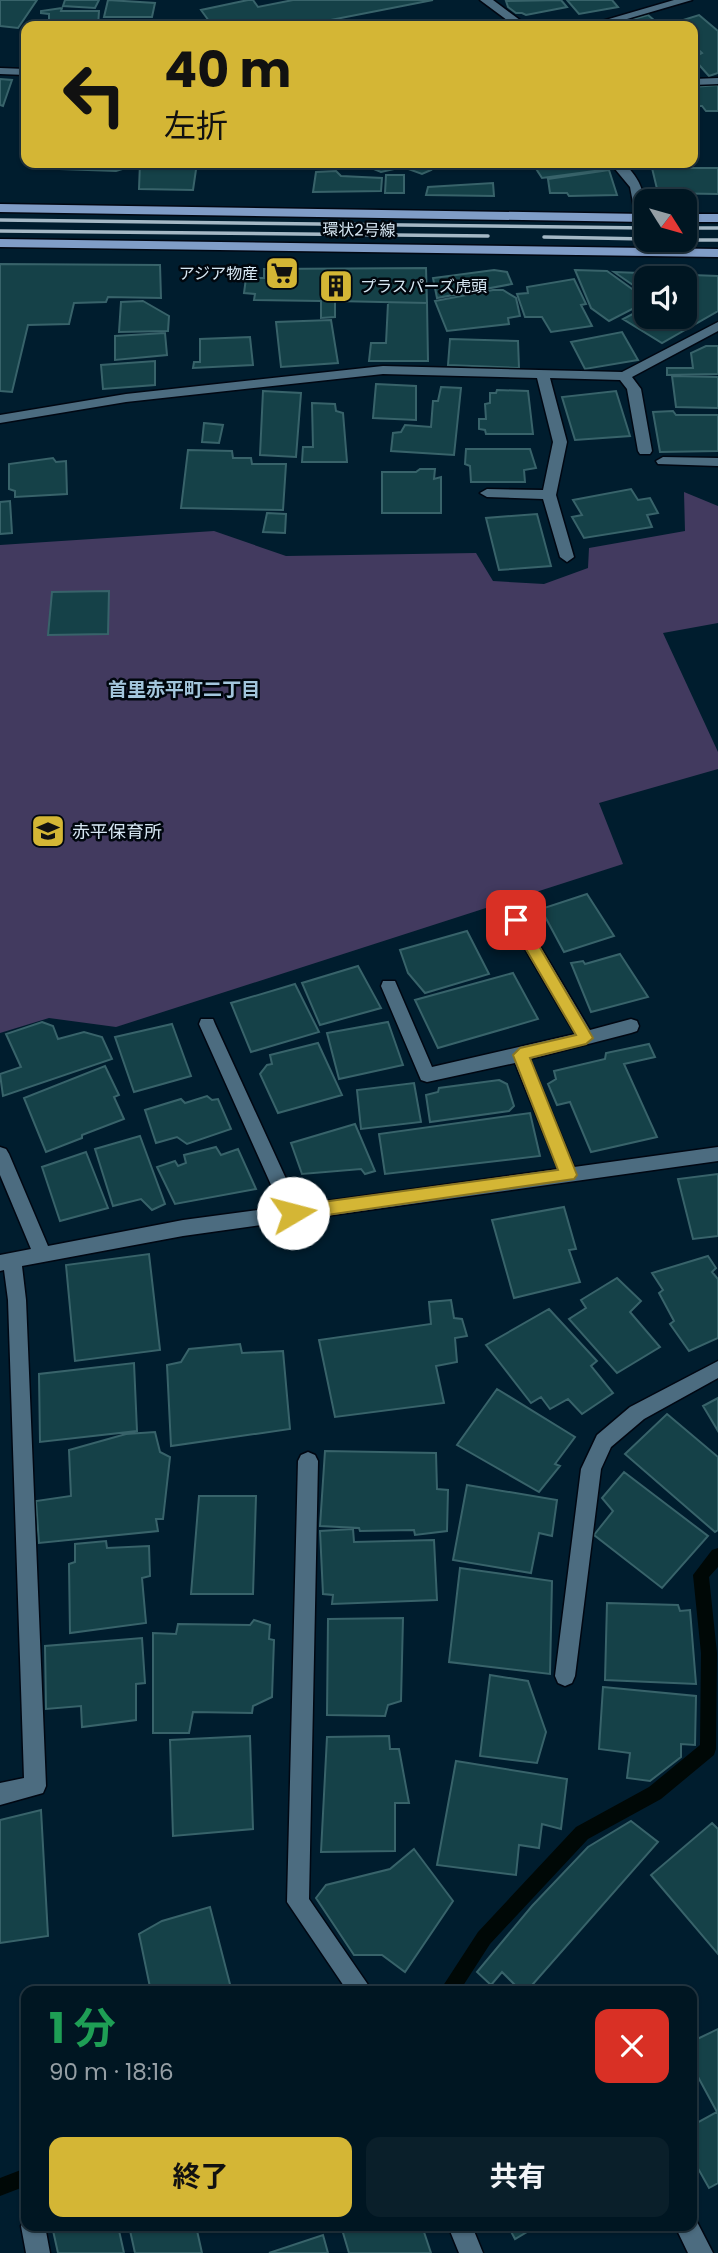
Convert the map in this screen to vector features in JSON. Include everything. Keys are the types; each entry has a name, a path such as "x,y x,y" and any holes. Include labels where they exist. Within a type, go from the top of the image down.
{"main road":[{"name":"環状2号線","path":"0,208 634,218"},
{"path":"697,218 718,218"},
{"name":"環状2号線","path":"0,243 718,253"}],"street":[{"path":"486,0 515,21"},
{"path":"609,21 686,0"},
{"path":"0,71 21,72"},
{"path":"698,82 718,81"},
{"path":"622,168 638,189"},
{"path":"0,419 126,398 383,370 624,376 718,326"},
{"path":"543,375 560,442 549,495 567,556"},
{"path":"624,376 634,389 645,452"},
{"path":"663,461 718,462"},
{"path":"488,493 549,495"},
{"path":"516,920 586,1038"},
{"path":"389,986 427,1075 520,1055 631,1026"},
{"path":"207,1024 293,1213"},
{"path":"520,1055 569,1175"},
{"path":"0,1154 41,1254"},
{"path":"0,1794 34,1786 17,1300 6,1261 183,1228 718,1154"},
{"path":"565,1676 591,1469 604,1441 637,1413 718,1368"},
{"path":"308,1461 298,1902 358,1986"},
{"path":"34,2231 38,2253"},
{"path":"462,2231 471,2253"},
{"path":"690,2231 701,2253"}],"shaded area":[{"path":"684,492 718,506 718,623 663,633 718,752 718,769 599,803 623,864 116,1027 49,1018 0,1033 0,545 214,531 286,556 476,553 493,581 544,584 588,568 589,548 685,531"}],"building":[{"path":"0,0 37,0 18,28 0,26"},
{"path":"65,0 99,0 95,8 63,6"},
{"path":"108,0 155,3 152,17 104,17"},
{"path":"248,0 253,0 258,7 293,0 433,0 326,21 209,21 201,10"},
{"path":"561,0 567,7 526,15 516,13 508,7 506,1"},
{"path":"567,0 612,0 618,7 579,14"},
{"path":"62,8 61,11 99,11 98,21 49,21 49,14 41,11"},
{"path":"648,15 655,21 626,21"},
{"path":"699,15 718,31 718,73 709,76 698,64 698,55 702,53 698,49 698,21 680,21"},
{"path":"0,79 12,80 3,106 0,105"},
{"path":"718,85 718,111 706,111 702,106 698,106 698,87"},
{"path":"32,168 126,168 116,171"},
{"path":"140,168 196,168 193,190 139,189"},
{"path":"371,168 399,168 381,172"},
{"path":"406,168 431,170 422,174"},
{"path":"536,168 602,170 542,178"},
{"path":"652,168 718,168 718,194 697,194 697,189 657,189"},
{"path":"609,170 617,195 569,196 567,193 550,193 548,179"},
{"path":"336,171 341,176 382,178 381,191 313,192 316,172"},
{"path":"386,175 404,175 404,193 385,193"},
{"path":"493,183 494,196 426,195 428,187"},
{"path":"0,264 160,265 161,298 108,297 106,302 74,303 69,324 28,325 12,392 0,391"},
{"name":"プラスパーズ虎頭","path":"426,268 427,303 335,301 335,317 321,318 321,301 254,300 255,294 244,293 246,278 264,278 264,269"},
{"path":"494,270 507,272 512,284 437,298 433,278"},
{"path":"575,270 607,271 634,290 634,308 609,321 591,308"},
{"path":"614,272 634,273 634,286"},
{"path":"697,275 718,276 718,311 697,323"},
{"path":"574,279 586,304 581,305 592,326 551,332 542,317 525,317 517,294 528,293 527,287"},
{"path":"503,290 516,298 520,316 508,318 509,324 447,331 435,301"},
{"path":"143,301 169,316 168,331 119,332 121,302"},
{"path":"388,303 427,303 428,361 369,361 371,343 386,343"},
{"path":"634,313 634,326 623,319"},
{"path":"331,320 338,363 281,367 276,322"},
{"path":"639,329 686,329 662,343"},
{"path":"622,332 638,360 585,369 571,342"},
{"path":"165,333 167,355 115,360 115,336"},
{"path":"250,337 253,365 193,368 194,362 200,362 200,339"},
{"path":"450,339 518,341 519,368 448,365"},
{"path":"706,346 718,346 718,374 667,375 667,368 693,368 691,353"},
{"path":"155,361 155,385 103,389 101,365"},
{"path":"672,376 718,377 718,408 676,407"},
{"path":"376,384 416,386 416,420 373,418"},
{"path":"441,387 461,388 454,455 391,451 393,433 401,432 405,425 431,427 433,401 438,401"},
{"path":"497,390 528,391 533,434 486,434 485,430 479,429 479,419 486,419 485,404 490,403 490,393 496,393"},
{"path":"263,391 301,393 296,457 260,455"},
{"path":"616,391 630,436 575,440 562,397"},
{"path":"312,403 335,404 336,411 343,413 347,462 302,462 303,447 313,447"},
{"path":"673,411 676,415 718,415 718,451 660,452 653,412"},
{"path":"204,423 223,425 219,443 202,442"},
{"path":"466,449 530,449 536,468 524,470 525,482 471,482 470,466 465,464"},
{"path":"188,450 232,451 233,458 251,458 252,464 286,464 283,510 181,508"},
{"path":"53,458 56,462 66,461 67,494 15,497 15,491 9,489 9,464"},
{"path":"420,469 435,469 434,479 441,477 441,513 382,513 382,472 416,472"},
{"path":"631,489 638,500 650,498 658,513 647,515 652,527 584,538 572,517 582,515 573,500"},
{"path":"10,501 12,533 0,534 0,502"},
{"path":"267,513 286,514 285,533 263,532"},
{"path":"537,514 551,566 499,570 486,518"},
{"path":"109,591 108,634 48,635 52,592"},
{"path":"587,894 614,936 564,952 541,909"},
{"path":"467,931 489,974 425,993 408,973 400,950"},
{"path":"620,954 648,997 591,1012 571,963 583,961 585,964"},
{"path":"358,966 381,1008 320,1025 302,983"},
{"path":"513,973 538,1019 438,1048 415,1000"},
{"path":"295,984 319,1032 251,1052 231,1003"},
{"path":"42,1022 53,1026 58,1039 84,1032 102,1037 112,1059 3,1096 0,1074 21,1067 6,1034"},
{"path":"388,1022 403,1065 339,1079 327,1033"},
{"path":"172,1024 191,1076 134,1092 115,1037"},
{"path":"318,1043 342,1095 278,1113 260,1074 267,1065 272,1064 270,1055"},
{"path":"649,1044 655,1057 624,1064 657,1137 591,1152 570,1102 557,1105 548,1084 556,1079 554,1071 605,1059 606,1053"},
{"path":"105,1066 119,1095 114,1097 124,1119 46,1152 24,1098"},
{"path":"499,1080 507,1084 514,1106 509,1111 430,1122 426,1095 438,1092 439,1088"},
{"path":"414,1083 421,1122 361,1129 357,1090"},
{"path":"207,1096 212,1100 218,1099 231,1129 187,1144 177,1137 156,1143 145,1110 181,1099 185,1103"},
{"path":"530,1113 540,1156 385,1174 379,1134"},
{"path":"355,1124 375,1171 365,1174 361,1169 302,1174 291,1143"},
{"path":"140,1136 165,1204 152,1210 141,1199 113,1206 95,1149"},
{"path":"216,1147 221,1155 238,1149 256,1189 175,1204 157,1167 175,1161 178,1166 186,1163 184,1155"},
{"path":"86,1152 108,1208 60,1221 42,1167"},
{"path":"718,1174 718,1236 693,1239 678,1179"},
{"path":"564,1207 576,1249 569,1250 580,1282 514,1298 492,1220"},
{"path":"149,1254 160,1350 75,1361 66,1265"},
{"path":"708,1256 716,1268 712,1272 718,1279 718,1338 689,1351 670,1324 674,1321 659,1293 663,1290 652,1273"},
{"path":"617,1278 641,1301 630,1312 660,1347 617,1373 569,1319 586,1308 581,1300"},
{"path":"451,1300 454,1318 462,1319 467,1336 455,1338 457,1362 436,1366 444,1403 335,1417 319,1340 431,1324 429,1302"},
{"path":"549,1309 597,1361 591,1366 613,1393 582,1414 568,1399 550,1409 541,1397 531,1403 486,1345"},
{"path":"240,1344 242,1353 283,1351 290,1429 171,1446 167,1365 181,1362 189,1349"},
{"path":"134,1363 137,1431 40,1442 39,1374"},
{"path":"497,1389 575,1437 555,1464 560,1466 539,1492 457,1445"},
{"path":"718,1398 718,1431 703,1406"},
{"path":"667,1414 718,1457 718,1530 715,1532 625,1454"},
{"path":"155,1432 160,1452 170,1457 163,1519 156,1519 158,1531 39,1543 36,1501 71,1496 69,1450 126,1434"},
{"path":"325,1451 436,1453 437,1489 448,1490 447,1531 415,1535 414,1530 360,1531 359,1528 320,1526"},
{"path":"624,1472 708,1536 662,1588 594,1535 613,1511 602,1498"},
{"path":"467,1485 557,1500 552,1536 539,1533 531,1573 453,1560"},
{"path":"199,1496 256,1496 253,1594 191,1594"},
{"path":"353,1529 354,1542 434,1540 437,1600 332,1604 333,1595 323,1594 320,1531"},
{"path":"106,1541 107,1548 149,1546 150,1576 142,1578 146,1623 70,1633 69,1564 75,1562 75,1544"},
{"path":"460,1568 552,1581 550,1674 449,1662"},
{"path":"607,1603 678,1605 680,1611 690,1610 696,1684 605,1680"},
{"path":"403,1618 401,1701 388,1705 385,1716 327,1715 328,1619"},
{"path":"254,1620 270,1625 269,1639 274,1640 272,1697 253,1706 252,1713 193,1712 189,1733 153,1733 153,1633 176,1634 178,1624 250,1625"},
{"path":"142,1638 145,1683 136,1684 136,1720 82,1727 81,1706 46,1709 45,1646"},
{"path":"490,1675 528,1681 546,1732 537,1763 480,1756"},
{"path":"603,1687 696,1696 695,1745 681,1744 681,1757 650,1781 627,1778 630,1753 599,1749"},
{"path":"250,1736 253,1829 173,1836 170,1740"},
{"path":"389,1736 390,1749 399,1749 409,1803 395,1803 395,1851 321,1852 327,1737"},
{"path":"456,1761 567,1779 561,1829 542,1824 539,1848 519,1845 516,1875 437,1865"},
{"path":"41,1810 48,1936 0,1943 0,1820"},
{"path":"631,1821 658,1842 531,1986 516,1986 502,1972 491,1985 477,1972 532,1906 588,1847"},
{"path":"712,1823 718,1829 718,1954 651,1875"},
{"path":"414,1849 453,1901 405,1972 382,1955 354,1955 316,1898 326,1885 390,1869"},
{"path":"210,1907 230,1986 150,1986 139,1934 162,1921"},
{"path":"718,2029 718,2183 709,2188 697,2167 697,2123 717,2112 697,2075 697,2039"},
{"path":"53,2231 119,2231 124,2253 58,2253"},
{"path":"130,2231 197,2231 202,2253 135,2253"},
{"path":"342,2231 424,2231 431,2253 349,2253"},
{"path":"511,2231 529,2231 515,2239"},
{"path":"323,2235 328,2253 269,2253"}],"waterway":[{"path":"452,1986 484,1938 582,1833 655,1793 708,1749 709,1653 701,1575 718,1555"},
{"path":"0,2187 21,2179"}],"railway":[{"path":"0,220 634,228"},
{"path":"697,228 718,228"},
{"path":"0,231 488,236"},
{"path":"544,237 634,239"},
{"path":"697,240 718,240"}],"place":[{"name":"アジア物産","path":"282,273"},
{"name":"プラスパーズ虎頭","path":"336,286"},
{"name":"赤平保育所","path":"48,831"}],"district":[{"name":"首里赤平町二丁目","path":"184,689"}],"route":[{"path":"293,1213 569,1175 520,1055 586,1038 516,920"}]}
